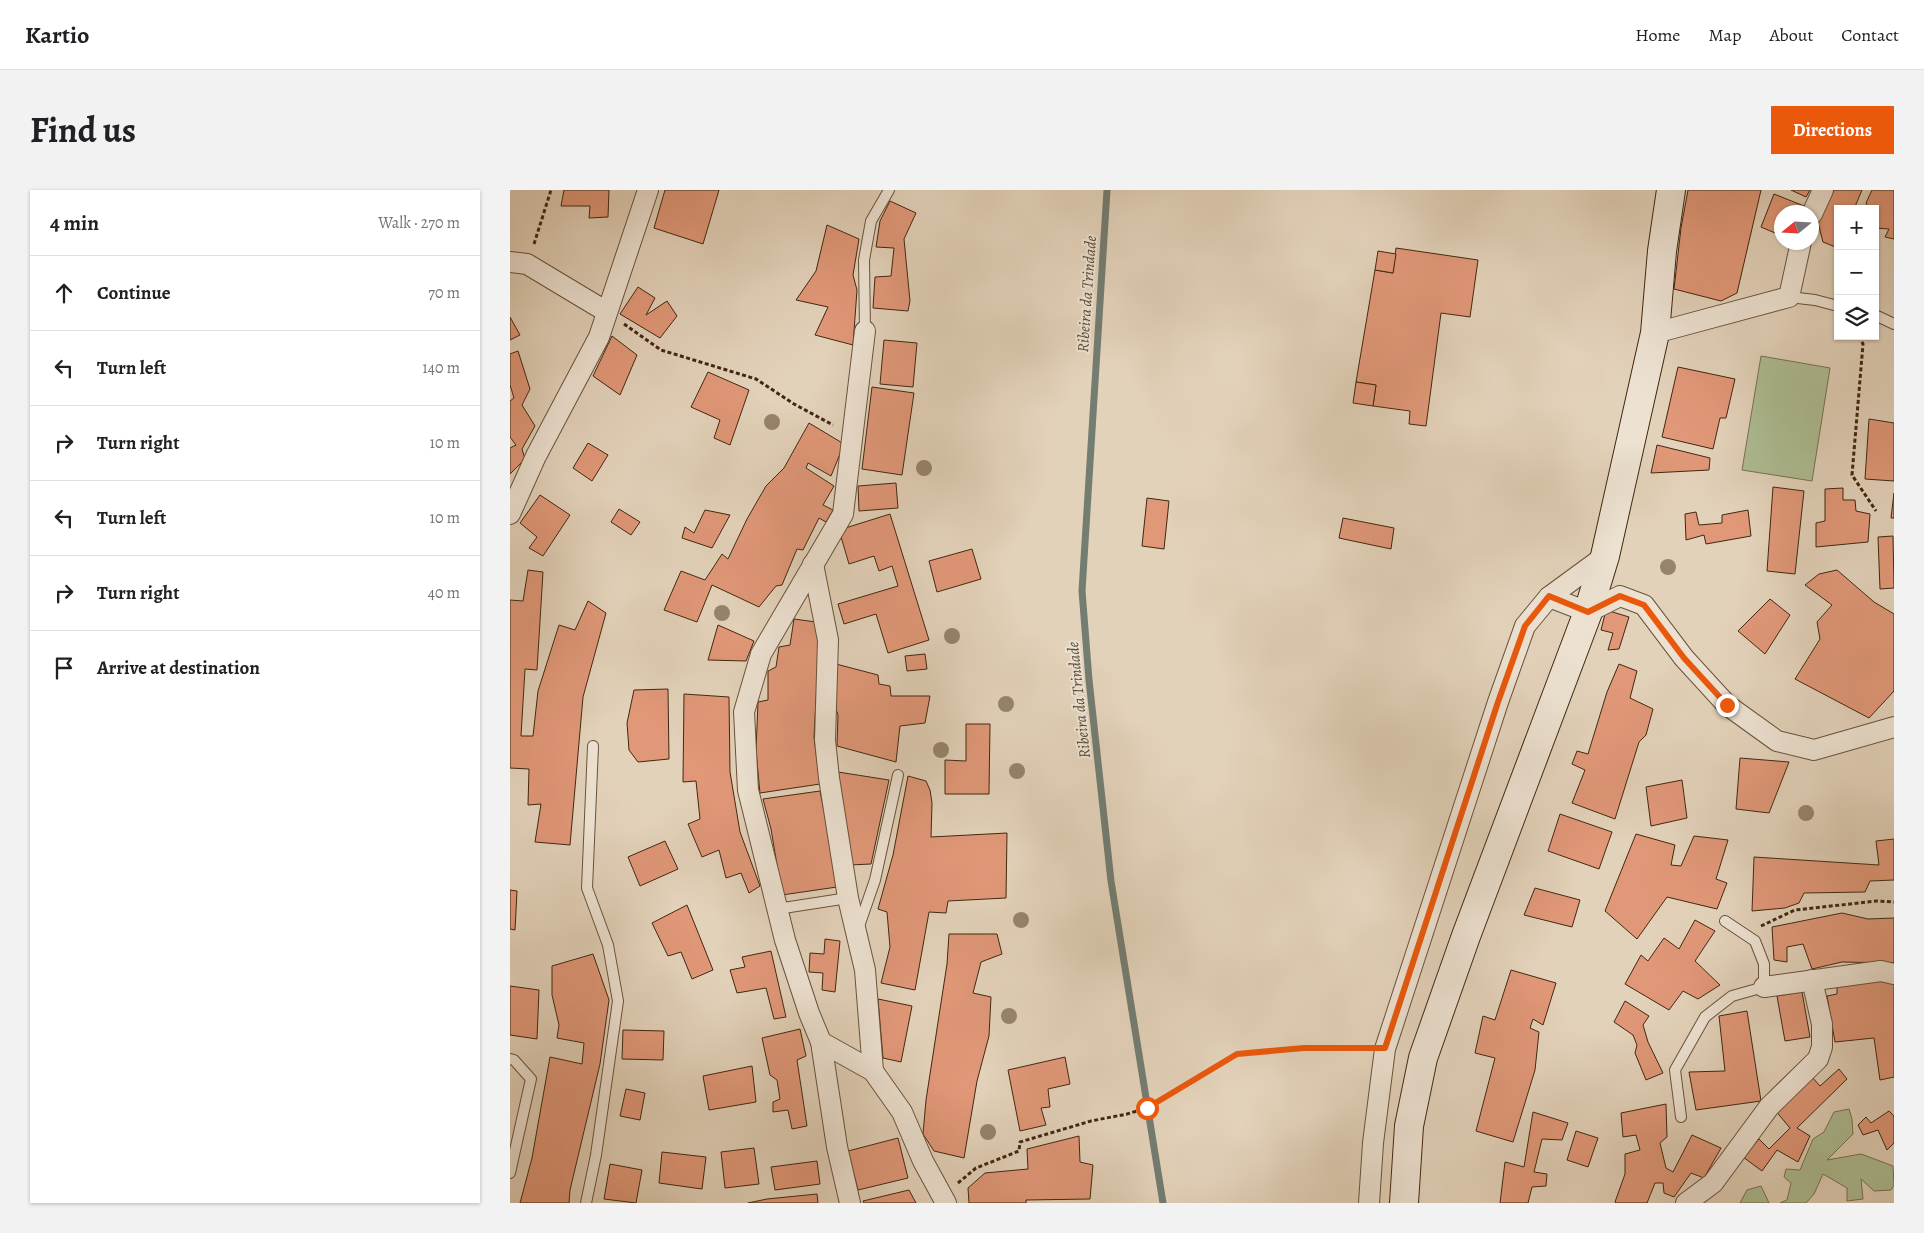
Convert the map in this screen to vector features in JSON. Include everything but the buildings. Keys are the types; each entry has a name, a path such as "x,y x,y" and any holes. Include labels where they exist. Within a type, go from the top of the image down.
{"street":[{"path":"510,514 536,456 599,337 648,190"},
{"path":"1404,1203 1409,1126 1423,1058 1466,936 1588,612 1605,556 1655,333 1662,251 1671,190"},
{"path":"1816,205 1823,190"},
{"path":"1655,333 1789,298 1799,250"},
{"path":"519,263 607,312"},
{"path":"850,1203 837,1147 821,1042 785,940 748,790 744,712 761,654 843,514 865,331"},
{"path":"1369,1203 1373,1143 1385,1048 1498,702 1525,626 1549,596 1605,556"},
{"path":"813,564 828,640 825,740 829,778 848,898 864,970 873,1071"},
{"path":"1549,596 1588,612 1620,596 1644,605 1684,658 1727,705 1777,742 1814,750 1894,727"},
{"path":"1764,987 1881,971 1894,974"},
{"path":"1686,1203 1713,1183 1769,1107 1818,1059 1822,1047 1822,1024 1812,980"},
{"path":"821,1042 873,1071 902,1112 923,1161 944,1200"}],"lane":[{"path":"865,331 864,260 871,220 889,190"},
{"path":"1789,298 1815,300 1834,305"},
{"path":"1879,317 1894,324"},
{"path":"586,1203 596,1155 618,1001 608,945 587,888 593,746"},
{"path":"856,935 875,880 898,775"},
{"path":"777,909 848,898"},
{"path":"1681,1117 1675,1070 1705,1017 1732,996 1764,987 1764,964 1755,941 1725,922"},
{"path":"510,1059 514,1060 531,1079 510,1173"}],"path":[{"path":"519,263 551,190"},
{"path":"607,312 661,350 756,378 794,404 852,435"},
{"path":"1861,340 1863,344 1852,475 1876,511"},
{"path":"1744,933 1795,910 1877,901 1894,902"},
{"path":"944,1200 976,1168 1019,1151 1020,1142 1091,1121 1147,1108 1237,1054 1304,1048 1385,1048"}],"green space":[{"path":"1761,356 1830,368 1812,481 1742,470"},
{"path":"1849,1109 1853,1134 1827,1160 1861,1154 1893,1166 1894,1185 1891,1190 1874,1191 1861,1179 1863,1199 1847,1201 1847,1188 1823,1174 1814,1194 1806,1203 1780,1203 1787,1200 1791,1183 1784,1177 1786,1169 1800,1170 1813,1139 1824,1132 1834,1112"},
{"path":"1761,1186 1769,1203 1740,1203 1747,1190"}],"waterway":[{"name":"Ribeira da Trindade","path":"1107,190 1082,591 1089,680 1111,881 1163,1203"}],"route":[{"path":"1147,1108 1237,1054 1304,1048 1354,1050 1385,1048 1498,702 1525,626 1549,596 1588,612 1620,596 1644,605 1684,658 1727,705"}]}
